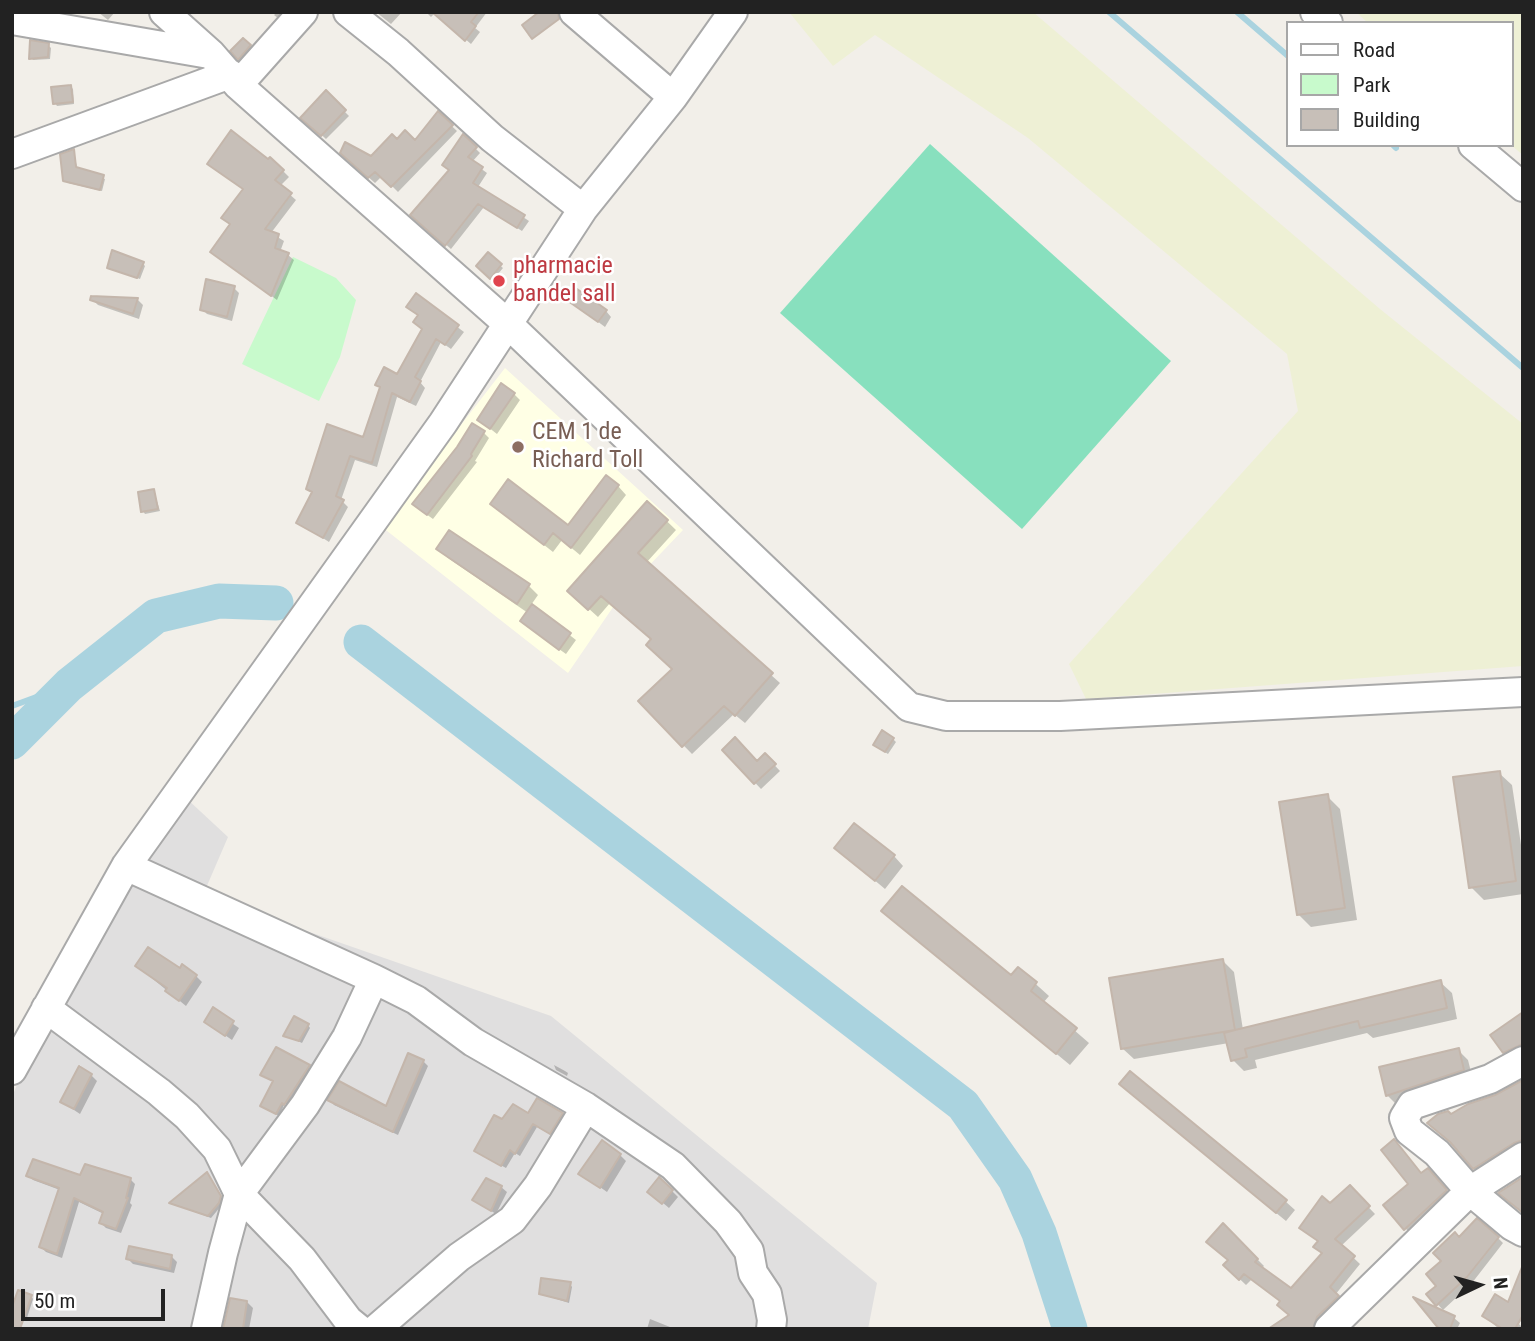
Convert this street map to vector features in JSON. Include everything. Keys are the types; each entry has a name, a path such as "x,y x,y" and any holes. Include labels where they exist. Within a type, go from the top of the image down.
{"street":[{"path":"12,154 226,71 303,12"},
{"path":"348,12 398,52 492,138 583,209"},
{"path":"12,1070 126,866 443,423 583,209 673,97 733,12"},
{"path":"577,13 673,97"},
{"path":"182,18 226,71 508,324 909,707 946,716 1047,716 1523,692"},
{"path":"12,20 226,71"},
{"path":"1475,147 1523,187"},
{"path":"126,866 416,1000 473,1042 586,1107 673,1166 728,1222 749,1251 752,1273 767,1294 771,1329"},
{"path":"206,1329 239,1194 305,1105 346,1037 374,979"},
{"path":"46,1008 187,1116 217,1149 239,1194 302,1259 348,1320 359,1329"},
{"path":"1523,1060 1490,1079 1412,1105 1404,1118 1409,1131 1437,1153 1470,1191 1512,1227 1523,1232"},
{"path":"376,1329 458,1257 512,1220 538,1185 586,1107"},
{"path":"1329,1329 1470,1191 1523,1157"}],"shaded area":[{"path":"789,12 1033,12 1380,309 1523,424 1523,666 1086,699 1069,664 1298,411 1287,354 1028,138 875,35 833,66"},
{"path":"1356,12 1523,12 1523,155 1513,147 1514,21 1366,21"},
{"name":"CEM 1 de Richard Toll","path":"505,368 683,530 622,594 568,673 382,527"},
{"path":"186,798 228,837 203,895 551,1016 877,1283 868,1329 12,1329 12,1097 31,1051"}],"green space":[{"path":"930,144 1171,361 1022,529 780,313"},
{"path":"293,257 336,278 356,300 340,357 319,401 242,364"}],"building":[{"path":"432,12 479,12 471,22 476,26 465,41"},
{"path":"539,12 558,12 559,19 532,39 522,25"},
{"path":"243,38 251,45 238,60 230,51"},
{"path":"30,40 49,43 48,57 29,59"},
{"path":"71,85 73,102 53,104 51,87"},
{"path":"326,90 346,110 321,136 300,118"},
{"path":"438,111 453,125 391,187 375,172 368,178 340,153 345,142 371,156 392,134 397,139 405,130 415,140"},
{"path":"231,130 284,170 275,180 292,193 265,229 279,234 275,248 289,253 271,296 210,252 230,224 221,218 243,189 207,164"},
{"path":"463,134 477,147 468,157 483,167 473,183 525,215 517,228 478,204 445,246 410,215 449,170 442,165"},
{"path":"74,149 76,167 104,175 100,190 63,181 60,154"},
{"path":"112,250 144,262 137,278 107,268"},
{"path":"488,252 502,264 490,279 476,266"},
{"path":"206,279 235,286 227,317 200,310"},
{"path":"577,289 607,310 598,322 568,301"},
{"path":"416,293 459,325 445,345 436,339 415,377 421,381 410,402 392,393 372,463 350,456 336,496 344,500 323,538 296,523 312,492 306,489 327,424 363,437 380,387 375,385 384,367 397,374 422,329 413,322 418,315 406,307"},
{"path":"91,296 138,298 133,314 90,300"},
{"path":"501,383 515,393 490,429 477,420"},
{"path":"472,423 485,431 472,456 427,515 412,504 457,447"},
{"path":"606,475 619,485 571,548 553,533 544,545 490,504 508,479 568,525"},
{"path":"154,489 158,509 141,512 138,492"},
{"path":"647,501 668,520 638,553 773,673 735,716 724,706 682,747 638,701 672,669 646,645 651,639 601,596 588,610 567,591"},
{"path":"449,530 530,584 517,604 436,549"},
{"path":"532,604 571,633 559,650 520,621"},
{"path":"882,730 894,738 885,752 873,745"},
{"path":"735,737 757,761 765,753 776,764 754,784 722,750"},
{"path":"1500,771 1516,881 1469,888 1453,777"},
{"path":"1328,794 1345,908 1297,915 1279,802"},
{"path":"854,823 895,855 875,881 834,848"},
{"path":"902,886 1011,975 1018,967 1037,982 1031,991 1077,1028 1056,1054 881,911"},
{"path":"148,947 180,968 182,964 197,975 179,1001 165,991 167,988 135,966"},
{"path":"1223,959 1235,1030 1121,1049 1109,978"},
{"path":"1441,980 1447,1008 1360,1028 1358,1021 1245,1049 1247,1057 1231,1061 1224,1033"},
{"path":"213,1007 234,1021 225,1036 204,1022"},
{"path":"1523,1012 1523,1044 1503,1053 1490,1035"},
{"path":"294,1016 309,1024 299,1041 283,1036"},
{"path":"276,1047 310,1065 276,1114 260,1106 273,1081 260,1075"},
{"path":"1459,1048 1464,1070 1386,1096 1379,1067"},
{"path":"408,1053 424,1060 393,1132 327,1100 339,1081 386,1106"},
{"path":"79,1066 92,1074 74,1109 60,1102"},
{"path":"1130,1071 1287,1200 1276,1213 1119,1084"},
{"path":"1523,1080 1523,1140 1473,1169 1450,1142 1427,1123 1438,1114 1448,1111 1451,1114"},
{"path":"537,1098 563,1113 550,1134 533,1124 515,1154 510,1150 501,1166 474,1151 494,1115 502,1119 513,1104 528,1113"},
{"path":"1394,1139 1421,1173 1428,1168 1447,1190 1404,1230 1383,1205 1408,1184 1381,1150"},
{"path":"602,1140 621,1154 600,1188 578,1174"},
{"path":"33,1159 80,1175 85,1164 131,1178 128,1198 116,1229 99,1223 103,1212 74,1198 57,1254 39,1247 59,1188 26,1176"},
{"path":"207,1172 221,1196 219,1203 208,1216 169,1203"},
{"path":"659,1177 673,1190 662,1204 647,1192"},
{"path":"1523,1177 1523,1213 1498,1193"},
{"path":"486,1178 502,1186 491,1211 472,1200"},
{"path":"1350,1185 1370,1206 1335,1239 1355,1256 1330,1287 1339,1296 1317,1317 1313,1329 1268,1329 1289,1315 1277,1305 1280,1301 1244,1274 1239,1280 1223,1265 1228,1260 1206,1242 1223,1223 1258,1259 1255,1262 1291,1288 1322,1253 1313,1247 1318,1241 1299,1228 1322,1196 1330,1203"},
{"path":"1477,1218 1499,1237 1467,1277 1436,1306 1426,1294 1436,1286 1426,1274 1441,1261 1433,1253 1455,1232 1459,1237"},
{"path":"129,1246 172,1255 170,1269 126,1259"},
{"path":"1522,1267 1523,1315 1515,1329 1503,1329 1482,1316 1495,1294 1508,1302"},
{"path":"541,1278 571,1282 567,1301 539,1294"},
{"path":"18,1290 32,1295 20,1329 12,1329 12,1307"},
{"path":"1413,1297 1455,1316 1450,1329 1439,1329"},
{"path":"230,1298 247,1301 243,1329 223,1329"}],"waterway":[{"path":"1109,12 1523,368"},
{"path":"1237,12 1286,54"},
{"path":"12,742 69,685 156,616 219,601 276,603"},
{"path":"361,642 963,1105 1015,1179 1039,1233 1070,1329"},
{"path":"12,706 69,685"}],"place":[{"name":"pharmacie bandel sall","path":"499,281"},
{"name":"CEM 1 de Richard Toll","path":"518,447"}]}
